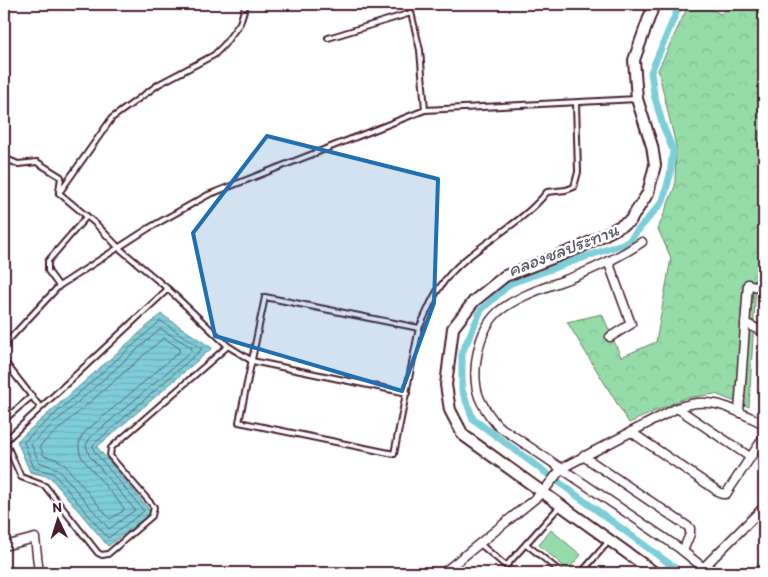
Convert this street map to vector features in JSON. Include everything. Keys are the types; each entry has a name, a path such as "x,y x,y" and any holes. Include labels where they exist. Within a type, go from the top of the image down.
{"street":[{"path":"654,4 634,60 637,100 652,146 655,165 648,193 630,221 581,247 505,276 474,301 453,328 446,385 450,410 463,435 654,573"},
{"path":"642,242 608,261 555,282 498,312 487,327 478,348 475,376 482,406 497,426 683,550 710,573"},
{"path":"608,261 631,324 627,329 610,337"},
{"path":"739,412 748,284 764,289"},
{"path":"745,323 764,332"},
{"path":"443,573 542,493 562,468 677,408 688,403 714,402 764,424"},
{"path":"677,408 750,457"},
{"path":"631,432 722,494 726,494 764,438"},
{"path":"583,456 690,528 690,534 683,550"},
{"path":"704,567 764,507"},
{"path":"4,546 35,538 38,573"}],"lane":[{"path":"59,193 112,118 159,84 214,55 240,23 246,4"},
{"path":"409,4 420,50 425,110"},
{"path":"328,38 411,13"},
{"path":"4,346 59,286 149,228 208,195 425,110 637,100"},
{"path":"419,328 265,297 239,422 394,454 419,328 440,286 456,269 525,216 547,192 574,187 578,172 576,103"},
{"path":"4,158 18,164 37,162 61,177 59,193"},
{"path":"59,193 87,216 119,248 168,289 228,346 252,361 406,393"},
{"path":"59,286 49,274 48,261 87,216"},
{"path":"168,289 7,438 5,445 21,476 45,486 98,553 108,554 152,516 154,512 154,507 110,456 111,448 228,346"},
{"path":"4,361 40,407"},
{"path":"4,420 32,396"},
{"path":"480,544 506,566 560,506"},
{"path":"589,573 582,571 609,541"},
{"path":"526,544 562,573"}],"highlighted area":[{"path":"267,136 438,179 434,303 402,391 215,336 193,233"}],"green space":[{"path":"689,4 699,4 721,14 732,4 764,4 764,279 756,283 749,407 715,394 685,398 629,423 567,322 602,314 621,357 656,342 671,258 658,229 675,186 676,146 658,70"},
{"path":"551,530 581,555 568,570 539,545"}],"water":[{"path":"161,314 212,348 97,447 152,513 108,546 50,477 30,472 17,441"}],"waterway":[{"name":"คลองชลประทาน","path":"680,4 651,72 654,94 663,126 673,150 670,175 663,201 628,242 511,283 481,310 462,353 462,390 473,419 682,573"}]}
